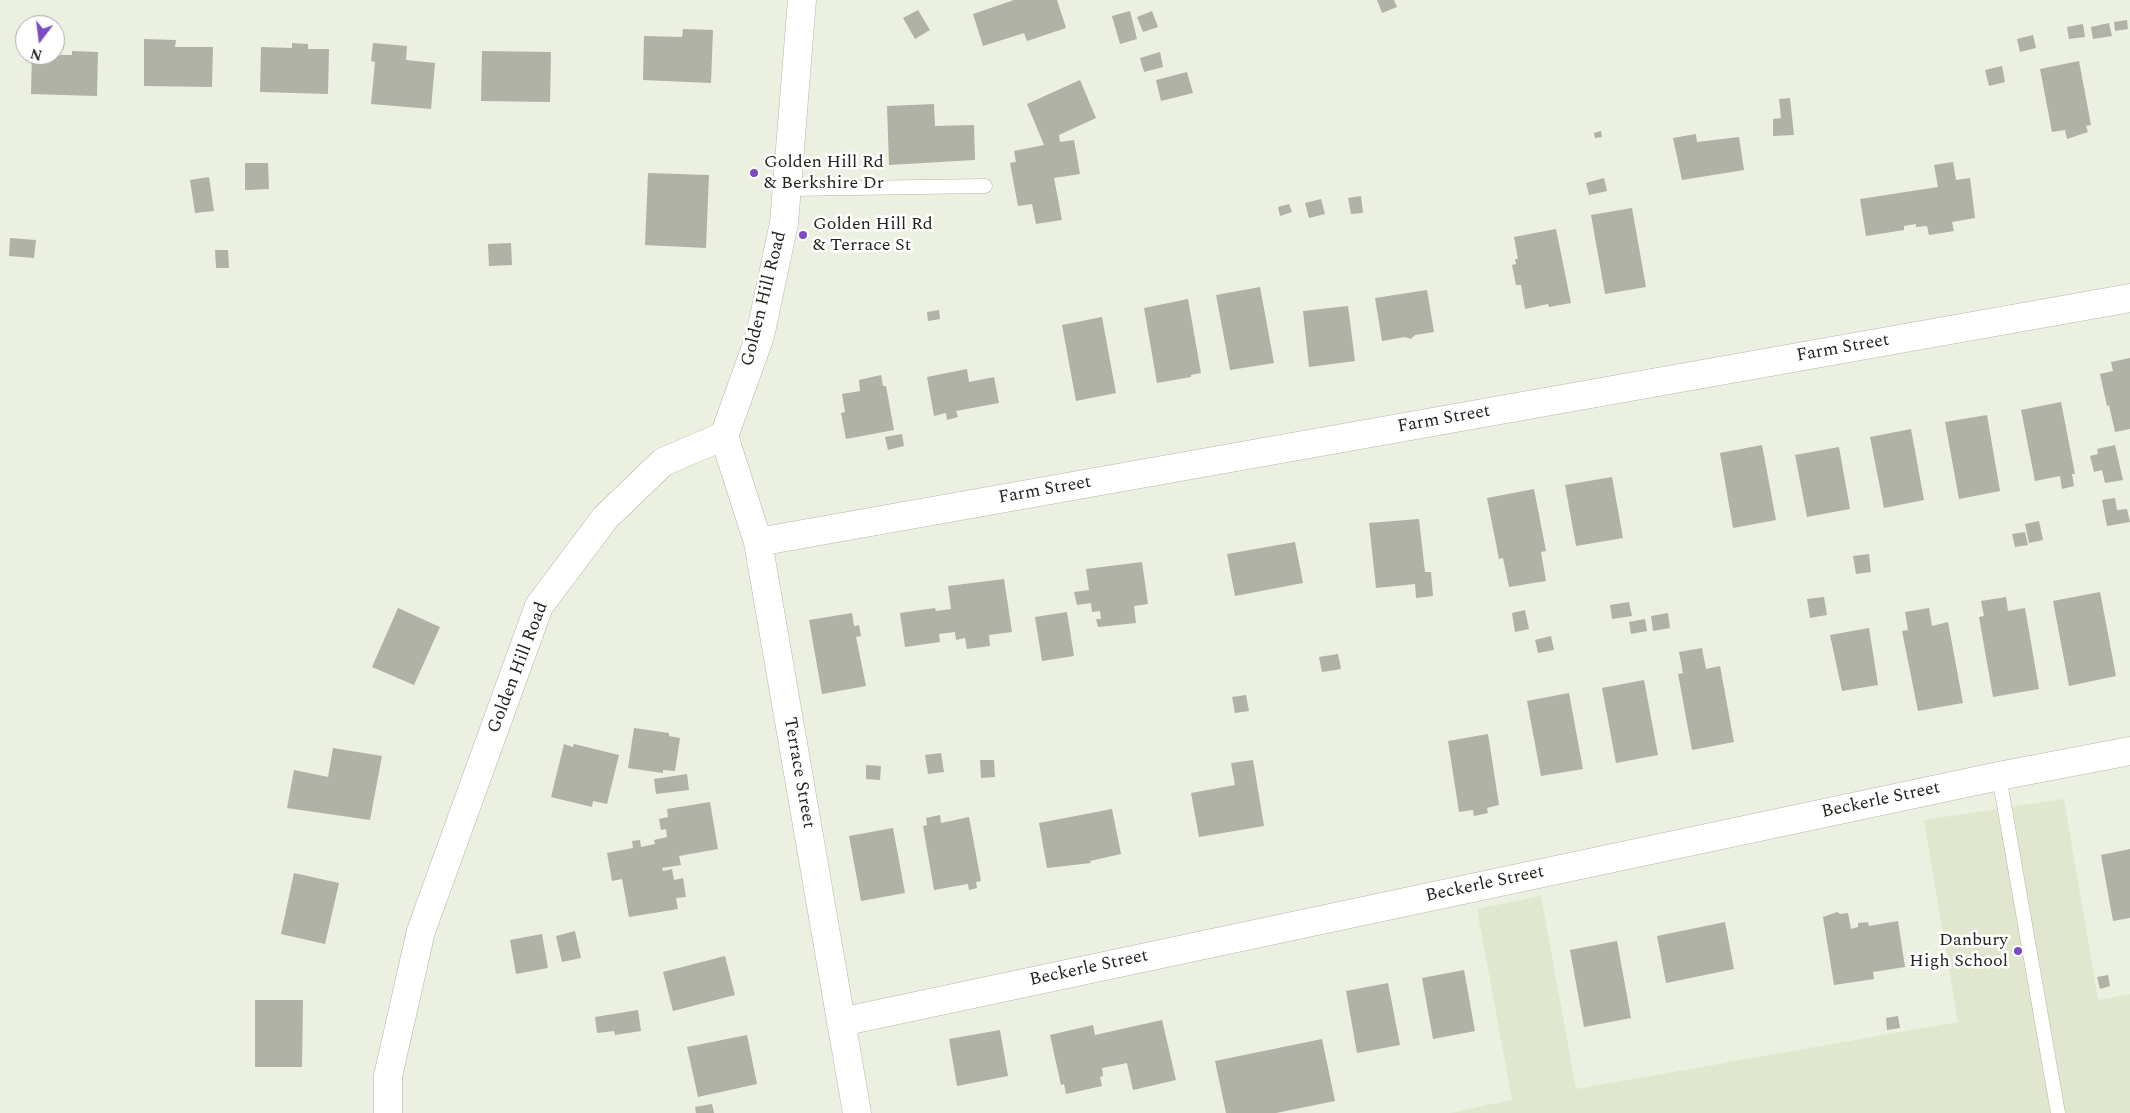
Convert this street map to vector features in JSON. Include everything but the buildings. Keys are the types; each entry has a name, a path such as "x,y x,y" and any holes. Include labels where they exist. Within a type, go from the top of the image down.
{"street":[{"name":"Golden Hill Road","path":"388,1113 388,1076 422,931 539,606 606,518 663,462 724,436 760,336 784,224 802,0"},
{"name":"Farm Street","path":"758,542 2130,298"},
{"name":"Terrace Street","path":"724,436 758,542 857,1113"},
{"name":"Beckerle Street","path":"840,1022 1999,776 2130,752"}],"lane":[{"path":"787,189 984,186"},
{"path":"1999,776 2058,1113"}],"shaded area":[{"name":"Danbury High School","path":"2064,799 2098,1000 2130,994 2130,1113 1450,1113 1512,1100 1477,909 1541,896 1576,1089 1958,1022 1924,820"}],"place":[{"name":"Golden Hill Rd & Berkshire Dr","path":"754,173"},
{"name":"Golden Hill Rd & Terrace St","path":"803,235"},
{"name":"Danbury High School","path":"2018,951"}]}
